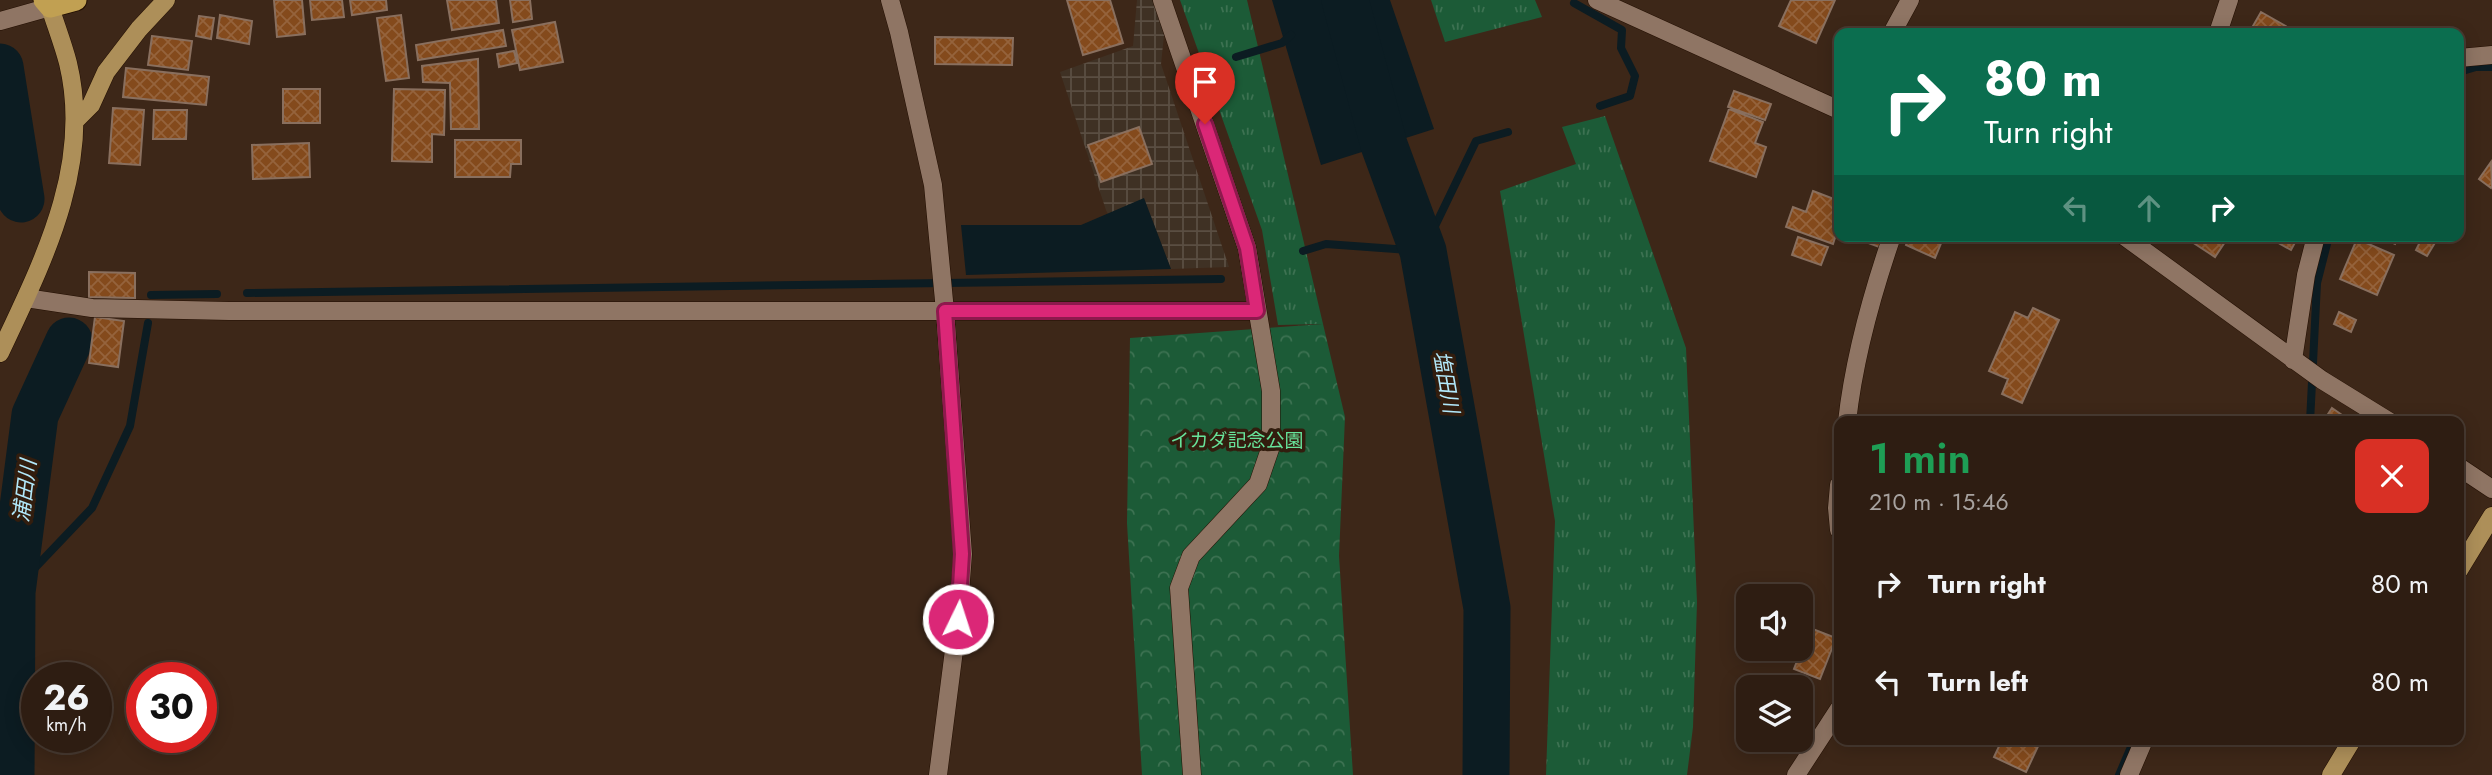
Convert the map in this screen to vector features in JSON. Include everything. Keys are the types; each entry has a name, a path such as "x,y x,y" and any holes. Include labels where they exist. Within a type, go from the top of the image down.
{"highway":[{"path":"47,4 76,0"}],"main road":[{"path":"75,121 91,106 106,72 139,29 166,0"},
{"path":"0,353 52,240 69,176 75,121 68,64 47,4"},
{"path":"2464,562 2492,516"},
{"path":"2330,775 2349,745"}],"street":[{"path":"890,0 900,32 933,185 962,554 958,619 938,775"},
{"path":"1162,0 1247,248 1271,391 1271,446 1258,484 1191,556 1179,588 1192,775"},
{"path":"1597,0 1834,108"},
{"path":"1895,28 1910,0"},
{"path":"2220,28 2229,0"},
{"path":"0,21 47,4"},
{"path":"2464,58 2492,55"},
{"path":"1848,416 1852,376 1890,242"},
{"path":"2132,242 2292,360 2380,416"},
{"path":"2292,360 2306,275 2314,242"},
{"path":"26,298 92,308 229,311 944,303 1257,311"},
{"path":"2464,470 2492,489"},
{"path":"1796,775 1834,717"},
{"path":"2129,775 2142,745"}],"shaded area":[{"path":"1137,0 1153,0 1164,35 1161,64 1229,267 1171,269 1144,199 1108,214 1106,210 1060,72 1133,46"},
{"path":"1272,0 1390,0 1434,129 1321,165"},
{"path":"1144,198 1171,269 966,275 961,225 1081,225"}],"green space":[{"path":"1180,0 1247,0 1323,324 1278,325 1262,230"},
{"path":"1431,0 1535,0 1542,17 1445,42"},
{"path":"1605,116 1686,348 1697,602 1693,727 1687,775 1546,775 1555,521 1500,191 1576,164 1562,127"},
{"name":"イカダ記念公園","path":"1323,324 1345,417 1339,556 1353,775 1142,775 1127,523 1130,338"}],"building":[{"path":"274,0 302,0 305,34 277,37"},
{"path":"310,0 342,0 344,17 312,20"},
{"path":"350,0 386,0 387,10 352,15"},
{"path":"447,0 496,0 499,23 452,30"},
{"path":"510,0 530,0 532,19 513,22"},
{"path":"1067,0 1110,0 1123,43 1083,55"},
{"path":"1791,0 1835,0 1816,43 1779,26"},
{"path":"2261,12 2289,28 2252,28"},
{"path":"220,15 252,21 249,44 217,38"},
{"path":"401,15 409,78 386,81 377,18"},
{"path":"199,16 214,18 211,39 196,36"},
{"path":"555,22 563,62 520,70 512,30"},
{"path":"503,30 506,46 418,60 416,45"},
{"path":"152,36 192,41 188,70 148,65"},
{"path":"935,37 1013,38 1012,65 935,64"},
{"path":"514,51 517,63 499,67 497,54"},
{"path":"478,59 479,129 451,129 450,83 423,82 422,66"},
{"path":"126,68 209,77 206,105 123,97"},
{"path":"283,89 320,89 320,123 283,123"},
{"path":"394,89 445,90 444,135 432,134 432,162 392,161"},
{"path":"1734,91 1771,104 1765,120 1728,107"},
{"path":"113,108 144,110 140,165 109,163"},
{"path":"1729,109 1763,122 1755,143 1766,147 1756,177 1710,161"},
{"path":"154,110 187,110 186,139 153,139"},
{"path":"1139,127 1152,164 1101,182 1088,145"},
{"path":"455,140 521,140 521,164 511,164 510,177 455,177"},
{"path":"309,143 310,177 253,179 252,145"},
{"path":"2491,162 2492,186 2491,188 2479,179"},
{"path":"1813,191 1834,199 1833,244 1786,227 1793,207 1806,212"},
{"path":"1798,237 1828,247 1821,265 1792,255"},
{"path":"1866,242 1884,242 1882,248"},
{"path":"1907,242 1942,242 1935,258 1906,245"},
{"path":"2192,242 2225,242 2215,257"},
{"path":"2277,242 2295,242 2291,250"},
{"path":"2356,242 2364,242 2394,255 2377,295 2340,279"},
{"path":"2420,242 2435,242 2427,256 2416,250"},
{"path":"89,272 135,273 135,298 89,297"},
{"path":"2033,308 2059,320 2022,403 2002,394 2008,379 1989,371 2015,312 2028,318"},
{"path":"2339,312 2356,320 2351,332 2334,324"},
{"path":"95,317 124,321 118,367 89,363"},
{"path":"2332,408 2343,416 2327,416"},
{"path":"1813,629 1834,637 1834,643 1820,679 1794,669 1797,661 1813,661"},
{"path":"2000,745 2039,745 2026,772 1994,757"}],"waterway":[{"name":"塩田川","path":"1345,0 1384,145 1423,251 1487,608 1486,775"},
{"path":"1574,3 1622,30 1621,48 1635,76 1630,96 1600,106"},
{"path":"1236,57 1282,43 1291,35"},
{"name":"浦田川","path":"0,67 21,199"},
{"path":"2464,71 2492,67"},
{"path":"1303,251 1326,244 1423,251 1476,141 1508,132"},
{"path":"2310,416 2317,283 2327,242"},
{"path":"247,293 1221,279"},
{"path":"151,295 217,294"},
{"path":"12,592 92,508 130,426 148,323"},
{"name":"浦田川","path":"11,775 12,592 35,415 69,341"},
{"path":"0,577 14,578"},
{"path":"2119,775 2132,745"}],"route":[{"path":"958,619 962,554 945,311 1257,311 1247,248 1205,124"}]}
